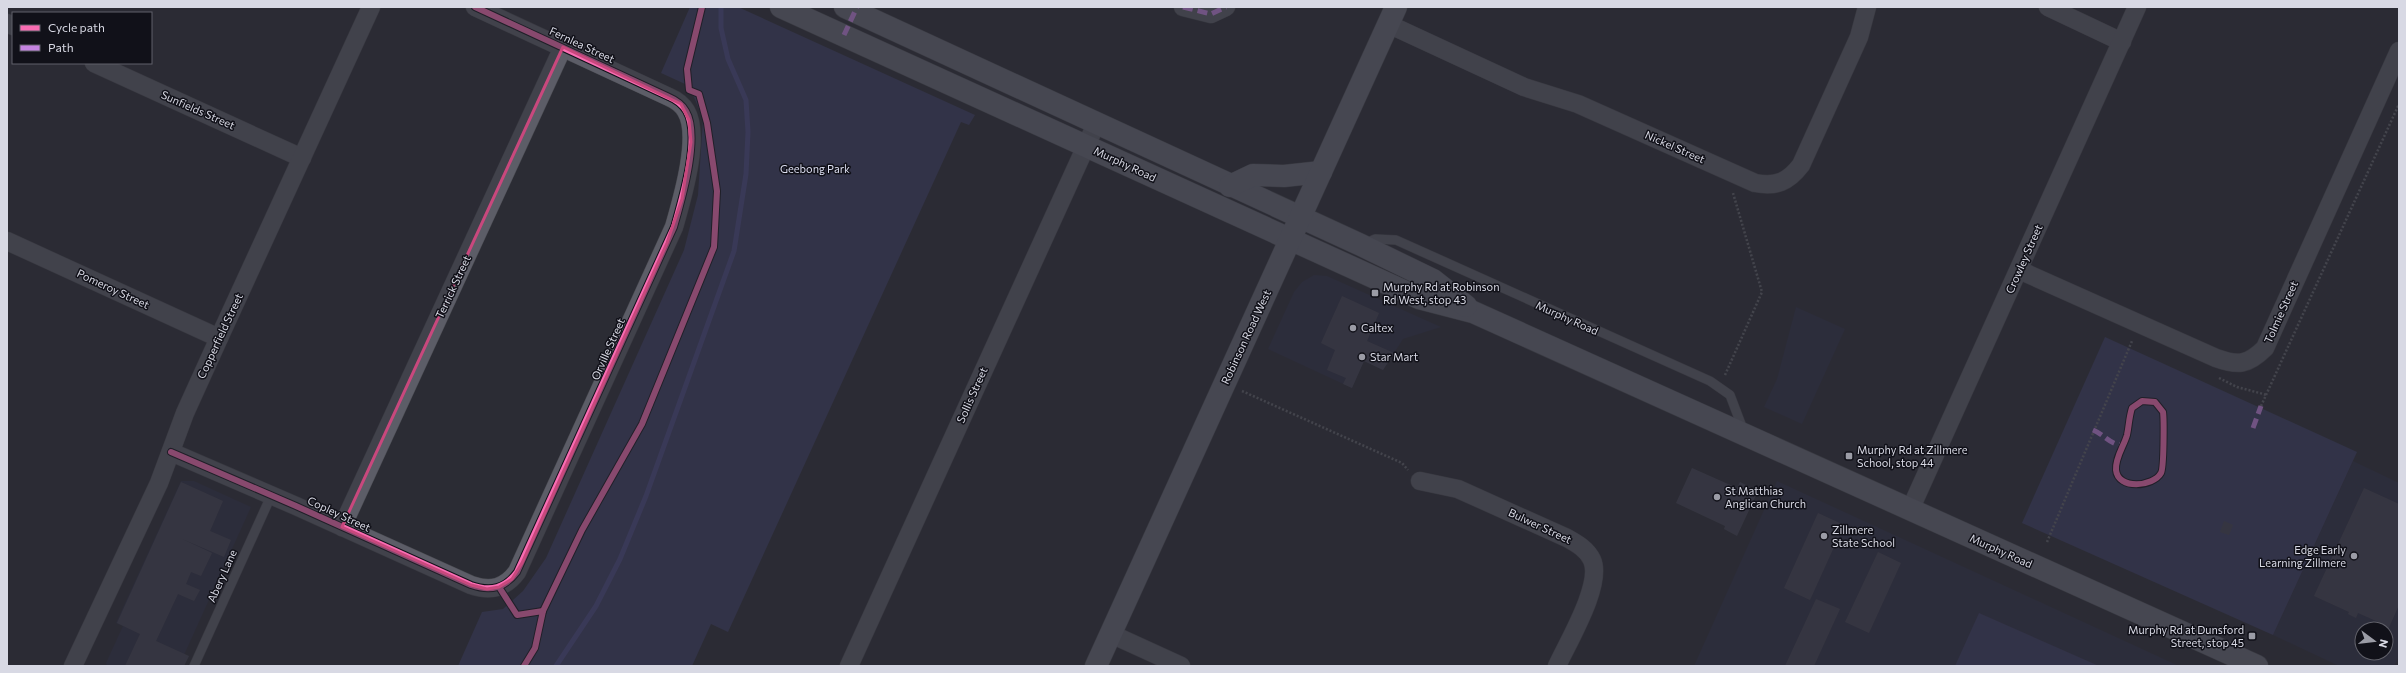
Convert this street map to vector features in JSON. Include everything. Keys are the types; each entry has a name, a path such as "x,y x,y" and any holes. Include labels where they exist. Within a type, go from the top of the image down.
{"main road":[{"name":"Murphy Road","path":"781,7 1419,298 1473,312 1910,510 2233,661 2257,666"},
{"name":"Murphy Road","path":"852,8 1096,124 1301,217 1433,280 1473,312"},
{"name":"Robinson Road West","path":"1096,666 1392,15"},
{"path":"1230,186 1253,175 1284,176 1321,172"}],"street":[{"name":"Copperfield Street","path":"74,666 159,483 185,413 371,7"},
{"name":"Fernlea Street","path":"475,7 563,47 681,104"},
{"path":"1183,7 1211,14 1226,7"},
{"name":"Nickel Street","path":"1392,15 1524,87 1578,104 1731,172 1764,185 1781,183 1795,173 1801,165 1858,37 1867,7"},
{"path":"2048,7 2122,42"},
{"name":"Crowley Street","path":"1910,510 2137,7"},
{"path":"844,35 852,8"},
{"name":"Terrick Street","path":"342,527 563,47"},
{"name":"Tolmie Street","path":"2019,270 2216,358 2232,364 2250,361 2265,348 2399,51"},
{"name":"Sunfields Street","path":"96,64 302,158"},
{"name":"Orville Street","path":"499,588 512,579 522,563 674,227 682,198 691,142 689,120 681,104"},
{"name":"Sollis Street","path":"849,666 1096,124"},
{"name":"Pomeroy Street","path":"7,241 219,338"},
{"name":"Copley Street","path":"171,452 471,585 487,589 499,588"},
{"name":"Bulwer Street","path":"1420,481 1458,489 1567,538 1578,544 1592,558 1594,579 1590,592 1557,666"},
{"path":"1111,634 1180,666"}],"lane":[{"name":"Murphy Road","path":"1361,245 1375,239 1396,240 1721,387 1730,395 1734,403 1745,436"},
{"name":"Abery Lane","path":"194,666 271,496"}],"path":[{"path":"2261,406 2399,104"},
{"path":"1721,387 1762,292 1732,189 1731,172"},
{"path":"2047,542 2131,340 2136,342"},
{"path":"1225,383 1402,463 1420,481"}],"highlighted area":[{"path":"563,47 681,104 689,120 691,142 682,199 667,243 522,563 512,579 499,587 487,589 471,585 342,527"}],"shaded area":[{"path":"1314,275 1327,276 1441,327 1403,339 1383,370 1364,361 1352,388 1268,349 1294,292 1302,282"},
{"path":"1796,307 1845,329 1802,424 1764,407 1777,379"},
{"name":"Edge Early Learning Zillmere","path":"2353,461 2399,483 2399,656 2394,666 2339,666 2273,635"},
{"path":"181,481 194,481 251,507 179,666 107,666 106,663 123,626 116,623"},
{"name":"Zillmere State School","path":"1777,481 2179,666 1694,666"}],"green space":[{"name":"Geebong Park","path":"690,7 738,7 975,115 969,125 961,122 728,632 711,624 692,666 458,666 482,612 503,609 523,591 546,558 684,250 698,195 703,119 694,97 685,84 661,73"},
{"path":"2105,337 2357,452 2273,635 2022,523"},
{"path":"1979,613 2099,666 1955,666"}],"building":[{"name":"Star Mart","path":"1342,296 1379,313 1367,341 1394,353 1383,370 1364,361 1352,388 1343,384 1346,378 1327,370 1335,350 1321,343"},
{"name":"St Matthias Anglican Church","path":"1692,468 1737,488 1740,482 1758,491 1737,536 1724,529 1725,526 1676,503"},
{"path":"181,482 223,501 210,531 231,540 224,557 180,538 212,553 201,576 191,572 186,584 200,590 194,601 178,594 156,641 189,656 184,666 125,666 140,634 117,623"},
{"path":"2364,488 2399,504 2399,605 2392,621 2376,621 2358,613 2356,618 2348,614 2349,612 2314,596"},
{"path":"1818,513 1844,525 1810,600 1784,588"},
{"path":"2224,521 2233,525 2229,535 2220,532"},
{"path":"1878,552 1901,563 1869,633 1845,622"},
{"path":"1816,599 1840,609 1814,666 1785,666"}],"waterway":[{"path":"556,666 596,606 620,559 646,496 734,251 746,174 748,132 746,100 728,59 721,28 721,7"}],"marked path":[{"path":"844,35 857,7"},
{"path":"1183,7 1211,14 1226,7"},
{"path":"2253,428 2261,406"},
{"path":"2093,430 2111,442 2118,445 2123,445"}],"cycle path":[{"path":"171,452 296,506 471,585 485,588 497,587 508,582 517,572 674,227 689,168 692,136 690,122 686,111 681,104 674,99 475,7"},
{"path":"524,666 535,648 543,611 582,530 642,424 714,247 717,191 707,123 699,94 689,90 687,69 702,7"},
{"path":"2142,401 2155,402 2163,412 2163,462 2161,473 2157,478 2151,481 2136,484 2123,481 2118,476 2116,466 2127,435 2132,408 2142,401"},
{"path":"499,587 517,615 543,611"}],"place":[{"name":"Murphy Rd at Robinson Rd West, stop 43","path":"1375,293"},
{"name":"Caltex","path":"1353,328"},
{"name":"Star Mart","path":"1362,357"},
{"name":"Murphy Rd at Zillmere School, stop 44","path":"1849,456"},
{"name":"St Matthias Anglican Church","path":"1717,497"},
{"name":"Zillmere State School","path":"1824,536"},
{"name":"Edge Early Learning Zillmere","path":"2354,556"},
{"name":"Murphy Rd at Dunsford Street, stop 45","path":"2252,636"}]}
